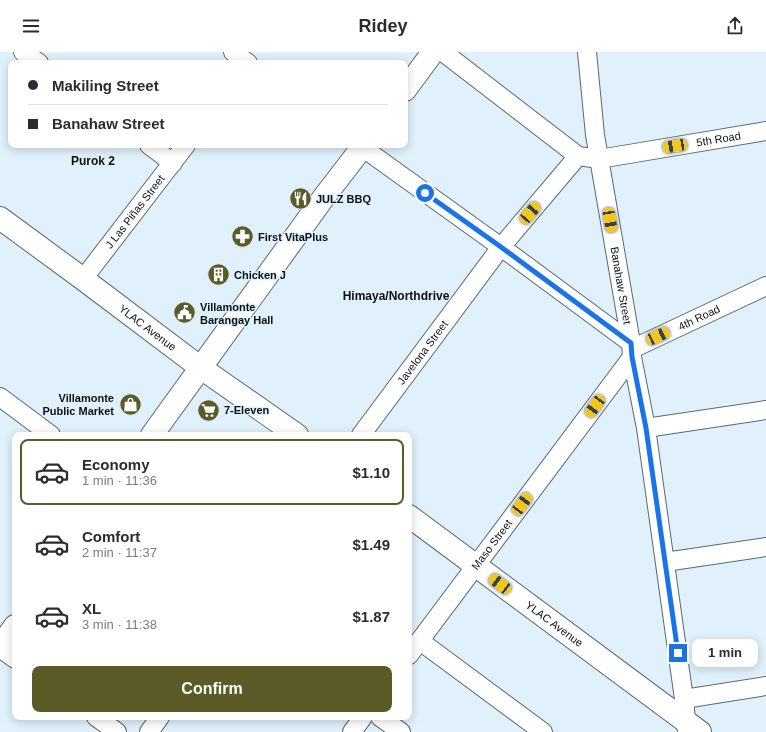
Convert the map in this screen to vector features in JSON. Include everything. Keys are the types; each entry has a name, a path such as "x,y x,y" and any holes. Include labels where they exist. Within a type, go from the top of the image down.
{"street":[{"path":"23,52 35,60"},
{"path":"408,86 433,52"},
{"path":"443,52 578,156 599,159"},
{"name":"Banahaw Street","path":"587,52 595,135 631,350 646,428 684,699 691,729"},
{"name":"5th Road","path":"599,159 766,131"},
{"path":"153,148 173,163"},
{"name":"J Las Piñas Street","path":"83,279 184,148"},
{"path":"154,432 361,148"},
{"path":"365,148 501,247 631,350"},
{"name":"Javelona Street","path":"363,432 501,247 578,156"},
{"name":"YLAC Avenue","path":"0,218 201,368 293,432"},
{"name":"4th Road","path":"631,350 766,286"},
{"name":"Maso Street","path":"412,651 631,350"},
{"path":"3,406 46,432"},
{"path":"646,428 766,410"},
{"name":"YLAC Avenue","path":"412,518 476,565 691,729"},
{"path":"665,562 766,547"},
{"path":"12,630 0,648 12,657"},
{"path":"420,641 543,732"},
{"path":"684,699 766,686"},
{"path":"100,720 117,732"},
{"path":"149,732 158,720"},
{"path":"352,732 361,720"},
{"path":"384,720 401,732"}],"place":[{"name":"JULZ BBQ","path":"301,199"},
{"name":"First VitaPlus","path":"243,237"},
{"name":"Chicken J","path":"219,275"},
{"name":"Villamonte Barangay Hall","path":"184,313"},
{"name":"Villamonte Public Market","path":"130,404"},
{"name":"7-Eleven","path":"208,410"}],"district":[{"name":"Purok 2","path":"93,161"},
{"name":"Himaya/Northdrive","path":"396,296"}],"route":[{"path":"425,193 631,343 632,357 646,428 678,653"}]}
